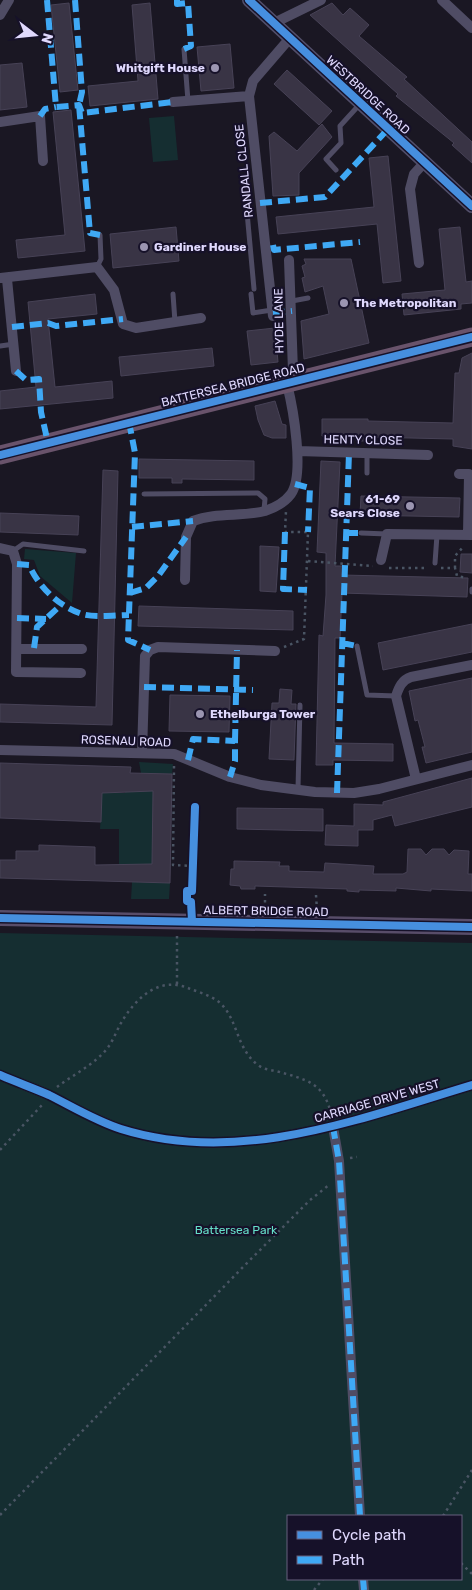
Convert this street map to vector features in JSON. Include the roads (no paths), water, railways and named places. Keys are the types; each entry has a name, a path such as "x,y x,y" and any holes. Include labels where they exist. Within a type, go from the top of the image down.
{"highway":[{"name":"BATTERSEA BRIDGE ROAD","path":"0,454 472,338"}],"main road":[{"name":"WESTBRIDGE ROAD","path":"249,0 472,206"},
{"name":"ALBERT BRIDGE ROAD","path":"0,918 188,928 472,927"}],"street":[{"path":"0,15 9,0"},
{"path":"274,23 321,0"},
{"path":"442,0 472,28"},
{"path":"172,102 248,96 254,81 290,38"},
{"name":"RANDALL CLOSE","path":"248,96 273,313"},
{"path":"0,122 40,116 44,162"},
{"path":"419,262 410,189 414,174 424,163"},
{"name":"HYDE LANE","path":"264,511 291,494 295,484 298,451 291,383 293,371 292,302 289,260"},
{"path":"16,371 14,344 4,279 97,267 114,290 123,324 136,328 201,318"},
{"name":"HENTY CLOSE","path":"298,451 428,454"},
{"path":"381,563 387,534 437,535 469,539 466,474"},
{"path":"185,580 186,537 193,521 205,516 264,511"},
{"path":"0,548 13,551 17,564 16,672 81,673"},
{"path":"142,753 146,656 150,650 158,647 275,651"},
{"path":"17,649 82,649"},
{"path":"416,779 396,696 399,687 405,679 472,665"},
{"name":"ROSENAU ROAD","path":"0,750 177,755 230,777 298,790 354,793 472,765"},
{"name":"CARRIAGE DRIVE WEST","path":"0,1075 47,1094 120,1129 168,1138 216,1143 253,1141 333,1127 472,1085"},
{"path":"333,1127 339,1177 360,1515"}],"lane":[{"path":"184,49 188,101"},
{"path":"336,170 326,159 341,143 340,126 360,103"},
{"path":"247,212 253,313 273,313"},
{"path":"97,267 101,259 100,235"},
{"path":"173,294 176,322"},
{"path":"292,302 308,298"},
{"path":"0,346 14,344"},
{"path":"366,474 367,453"},
{"path":"144,494 258,494 265,499 264,511"},
{"path":"361,533 387,534"},
{"path":"436,566 437,535"},
{"path":"13,551 23,544 84,551"},
{"path":"358,646 367,695 396,696"},
{"path":"298,790 300,705"}],"place":[{"name":"Whitgift House","path":"215,68"},
{"name":"Gardiner House","path":"144,247"},
{"name":"The Metropolitan","path":"344,303"},
{"name":"61-69 Sears Close","path":"410,506"},
{"name":"Ethelburga Tower","path":"200,714"}],"park label":[{"name":"Battersea Park","path":"236,1230"}]}
